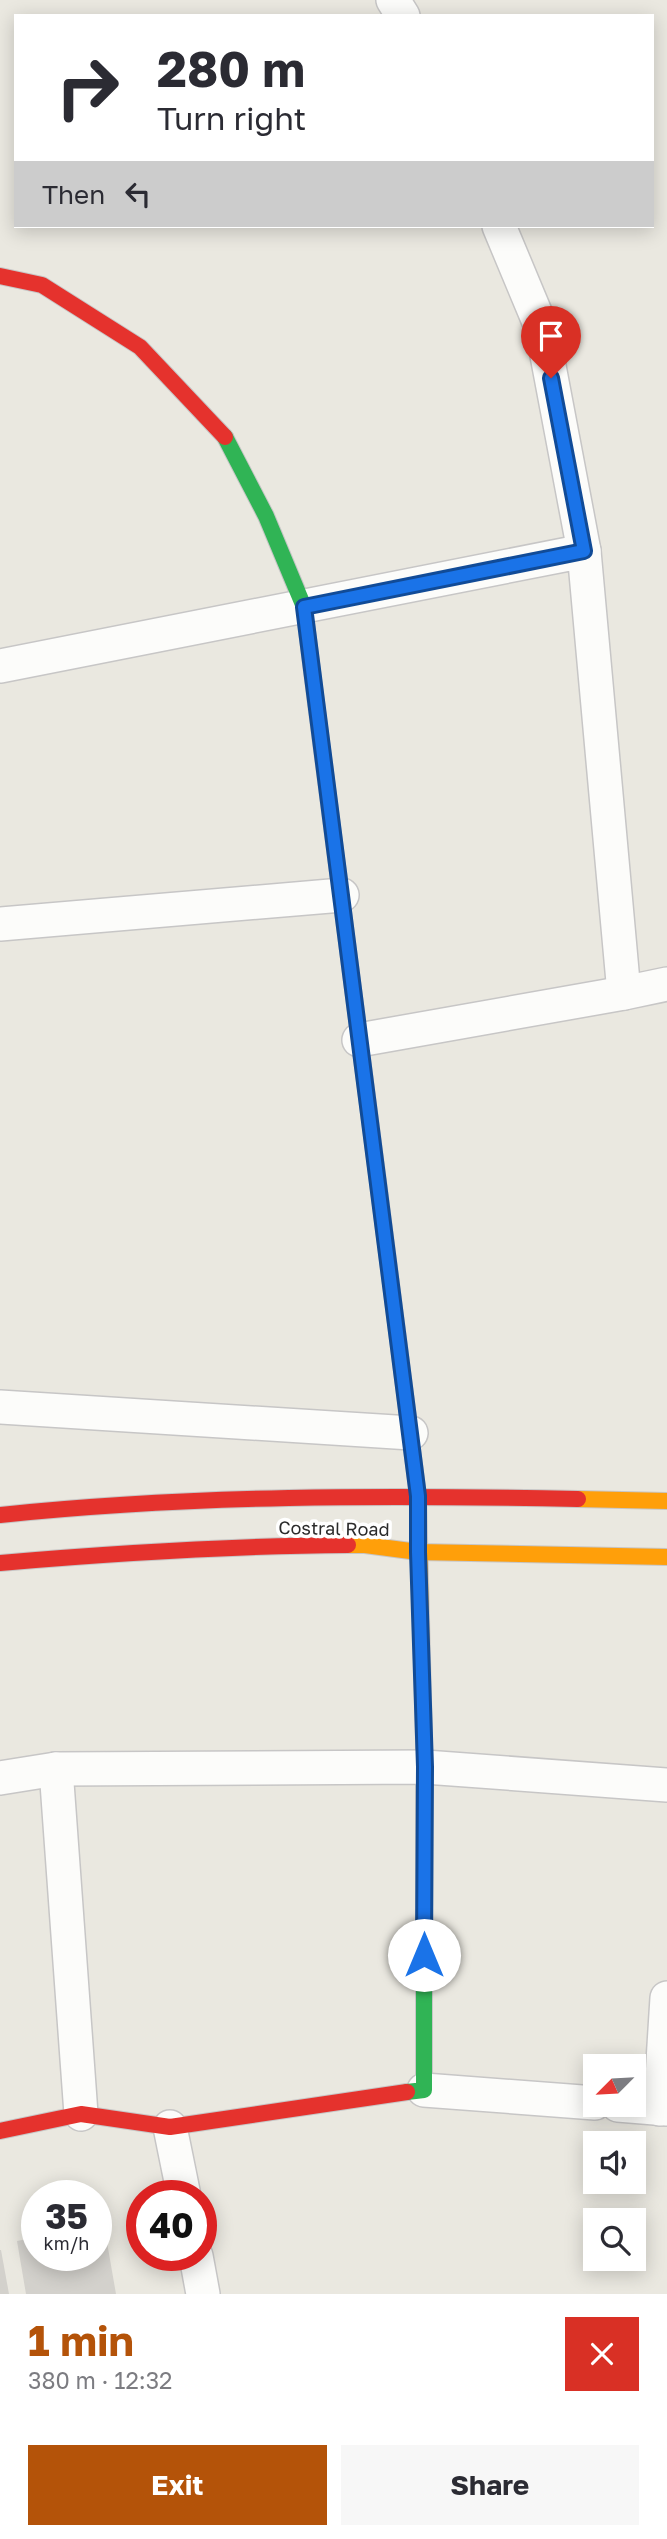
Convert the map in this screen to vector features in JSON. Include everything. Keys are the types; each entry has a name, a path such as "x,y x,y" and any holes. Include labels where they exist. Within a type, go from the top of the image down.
{"main road":[{"path":"0,276 42,285 141,347 229,442 267,516 304,607 418,1496 425,1767 424,2090 170,2127 81,2114 0,2131"},
{"name":"Costral Road","path":"0,1515 217,1498 418,1496 667,1501"},
{"name":"Costral Road","path":"0,1563 140,1551 253,1546 365,1545 418,1552 667,1557"}],"street":[{"path":"500,228 542,328 584,551 624,993"},
{"path":"0,666 584,551"},
{"path":"0,924 342,895"},
{"path":"359,1040 667,984"},
{"path":"0,1407 411,1433"},
{"path":"0,1778 55,1769 425,1767 667,1785"},
{"path":"55,1769 81,2114"},
{"path":"646,2107 664,2109 667,1998"},
{"path":"424,2090 583,2103"},
{"path":"170,2127 181,2180"},
{"path":"199,2271 203,2294"}],"building":[{"path":"21,2240 21,2265 17,2241"},
{"path":"1,2250 9,2294 0,2294"},
{"path":"22,2271 112,2271 116,2294 26,2294"}],"traffic: fast":[{"path":"225,437 266,516 304,607 316,703"},
{"path":"407,2092 424,2090 424,1741"}],"traffic: slow":[{"path":"378,1182 418,1496 424,1741"},
{"path":"578,1499 667,1501"},
{"path":"348,1545 418,1552 667,1557"}],"traffic: jam":[{"path":"0,276 42,285 140,347 225,437"},
{"path":"316,703 378,1182"},
{"path":"0,1515 72,1508 289,1498 578,1499"},
{"path":"0,1563 174,1551 348,1545"},
{"path":"0,2131 81,2114 170,2127 407,2092"}],"route":[{"path":"424,1955 425,1767 418,1496 304,607 584,551 551,378"}]}
